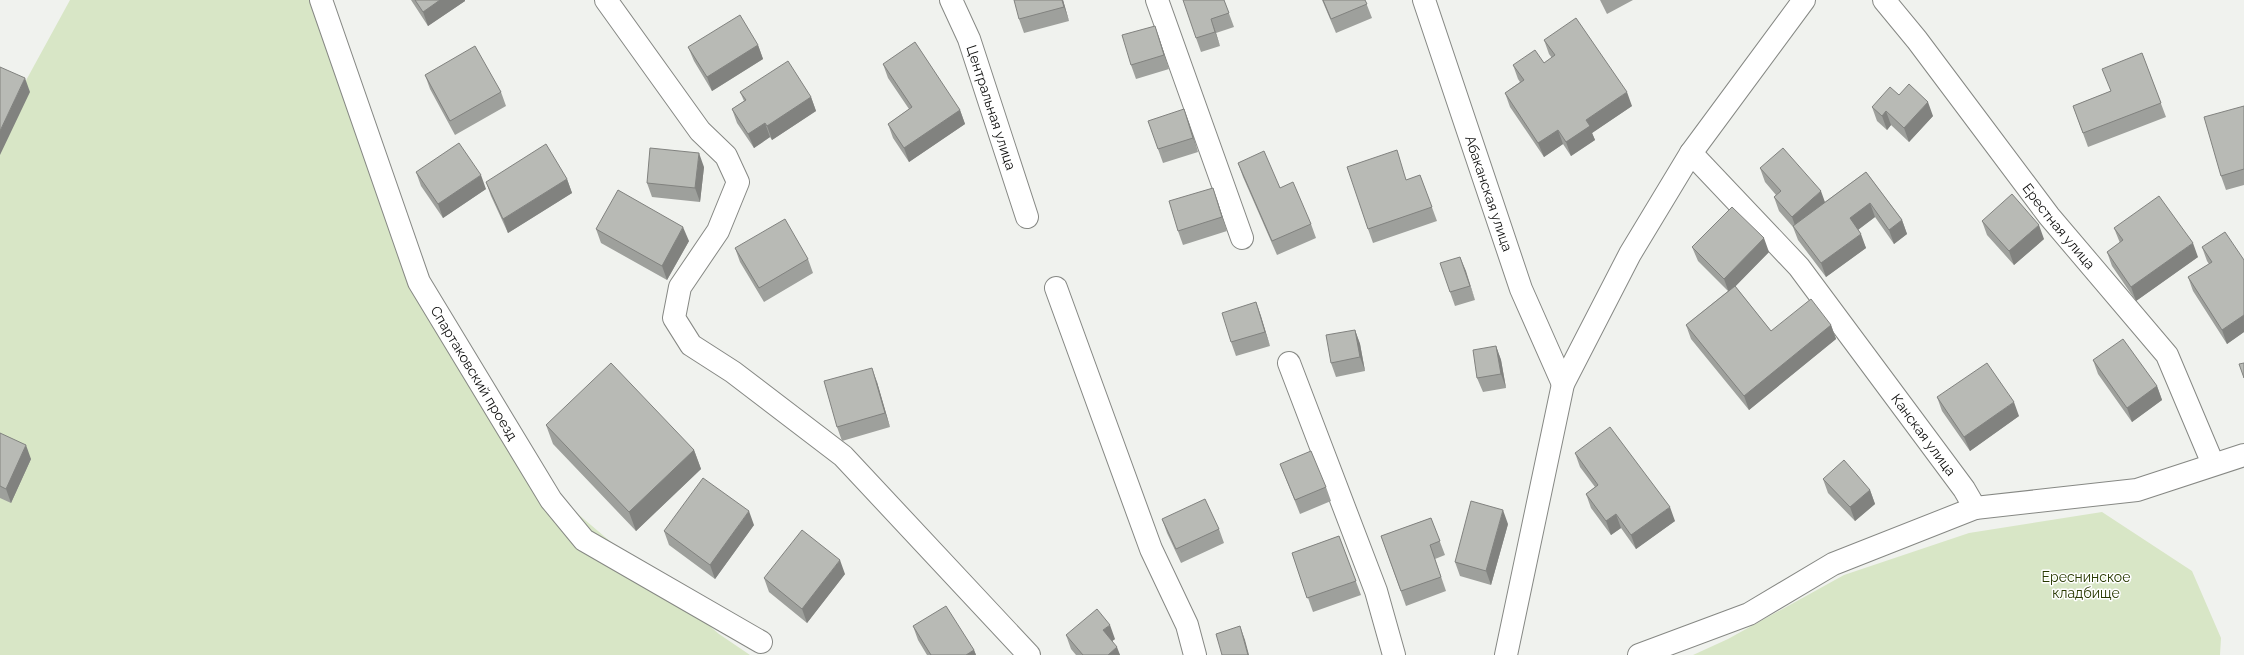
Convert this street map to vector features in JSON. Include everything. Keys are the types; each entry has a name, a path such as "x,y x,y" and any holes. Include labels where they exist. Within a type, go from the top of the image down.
{"street":[{"name":"Спартаковский проезд","path":"321,0 419,282 551,500 584,540 761,642"},
{"path":"606,0 700,131 726,156 738,182 718,231 680,287 674,318 691,345 733,372 843,456 1028,655"},
{"name":"Центральная улица","path":"951,0 969,39 1027,217"},
{"path":"1157,0 1242,238"},
{"name":"Абаканская улица","path":"1424,0 1521,289 1563,384"},
{"path":"1506,655 1563,384 1630,254 1691,153 1804,0"},
{"name":"Ерестная улица","path":"1884,0 1917,40 2049,216 2167,355 2213,464"},
{"name":"Канская улица","path":"1691,153 1799,267 1964,489 1975,508"},
{"path":"1056,288 1151,549 1187,625 1195,655"},
{"path":"1289,363 1376,591 1394,655"},
{"path":"1639,655 1749,614 1832,564 1975,508 2137,490 2244,455"}],"green space":[{"path":"70,0 316,0 402,234 558,497 719,634 750,655 0,655 0,128"},
{"name":"Ереснинское кладбище","path":"2102,512 2192,571 2221,638 2220,655 1693,655 1728,639 1844,575 1969,533"}],"building":[{"path":"415,0 440,0 423,12"},
{"path":"1014,0 1062,0 1064,7 1019,19"},
{"path":"1183,0 1224,0 1229,13 1211,19 1215,32 1196,38"},
{"path":"1323,0 1365,0 1367,4 1331,19"},
{"path":"740,15 758,45 707,77 688,47"},
{"path":"1576,18 1627,92 1586,120 1590,126 1566,142 1558,130 1538,143 1505,93 1524,80 1513,65 1535,50 1544,63 1555,55 1544,40"},
{"path":"1155,26 1164,55 1131,65 1122,35"},
{"path":"915,42 960,110 904,148 888,124 912,107 883,64"},
{"path":"475,46 501,92 450,121 425,75"},
{"path":"2142,53 2161,103 2083,133 2073,106 2111,91 2102,69"},
{"path":"788,61 811,97 767,126 765,123 748,134 732,109 746,100 740,92"},
{"path":"0,67 25,78 0,131"},
{"path":"1909,84 1928,102 1904,128 1886,111 1882,116 1872,107 1890,87 1899,95"},
{"path":"2244,106 2244,169 2221,176 2204,117"},
{"path":"1184,109 1193,138 1158,149 1148,121"},
{"path":"459,143 481,175 438,204 416,172"},
{"path":"546,144 567,179 503,219 486,182"},
{"path":"650,148 699,153 695,188 647,183"},
{"path":"1783,148 1821,191 1792,217 1774,197 1781,191 1760,168"},
{"path":"1397,150 1406,180 1420,175 1432,207 1368,229 1347,167"},
{"path":"1264,151 1280,188 1293,182 1311,224 1272,241 1238,163"},
{"path":"1866,172 1902,220 1889,230 1870,203 1850,218 1861,234 1821,263 1793,226"},
{"path":"1213,188 1222,217 1178,231 1169,201"},
{"path":"618,190 683,227 662,266 596,229"},
{"path":"2012,194 2039,225 2009,251 1982,221"},
{"path":"2159,196 2193,243 2131,287 2107,252 2123,240 2114,228"},
{"path":"1732,207 1764,238 1724,279 1692,247"},
{"path":"785,219 808,259 759,288 735,248"},
{"path":"2225,232 2244,260 2244,315 2222,330 2188,277 2212,262 2202,247"},
{"path":"1460,257 1470,286 1450,292 1440,263"},
{"path":"1735,286 1771,331 1811,299 1831,325 1744,396 1686,325"},
{"path":"1256,302 1265,332 1231,342 1222,313"},
{"path":"1355,330 1360,357 1331,363 1326,335"},
{"path":"2123,339 2157,386 2127,408 2093,360"},
{"path":"1496,346 1501,374 1477,378 1473,350"},
{"path":"611,363 694,450 629,512 546,425"},
{"path":"1987,363 2014,402 1964,437 1937,397"},
{"path":"2244,363 2244,378 2239,364"},
{"path":"872,368 885,413 837,427 824,381"},
{"path":"1610,427 1670,507 1631,535 1616,514 1606,521 1586,494 1598,485 1575,453"},
{"path":"0,433 26,445 6,489 0,486"},
{"path":"1311,451 1326,487 1295,500 1280,464"},
{"path":"1844,460 1870,490 1850,507 1823,479"},
{"path":"703,478 749,511 710,565 664,531"},
{"path":"1205,499 1219,529 1176,549 1162,519"},
{"path":"1471,501 1503,510 1486,571 1455,562"},
{"path":"1431,518 1440,541 1430,545 1441,577 1401,591 1381,536"},
{"path":"802,530 840,560 802,609 764,578"},
{"path":"1339,536 1356,581 1307,598 1292,553"},
{"path":"946,606 974,650 966,655 931,655 913,626"},
{"path":"1097,609 1110,625 1103,630 1117,647 1108,655 1083,655 1066,635"},
{"path":"1240,626 1248,655 1222,655 1216,634"}]}
